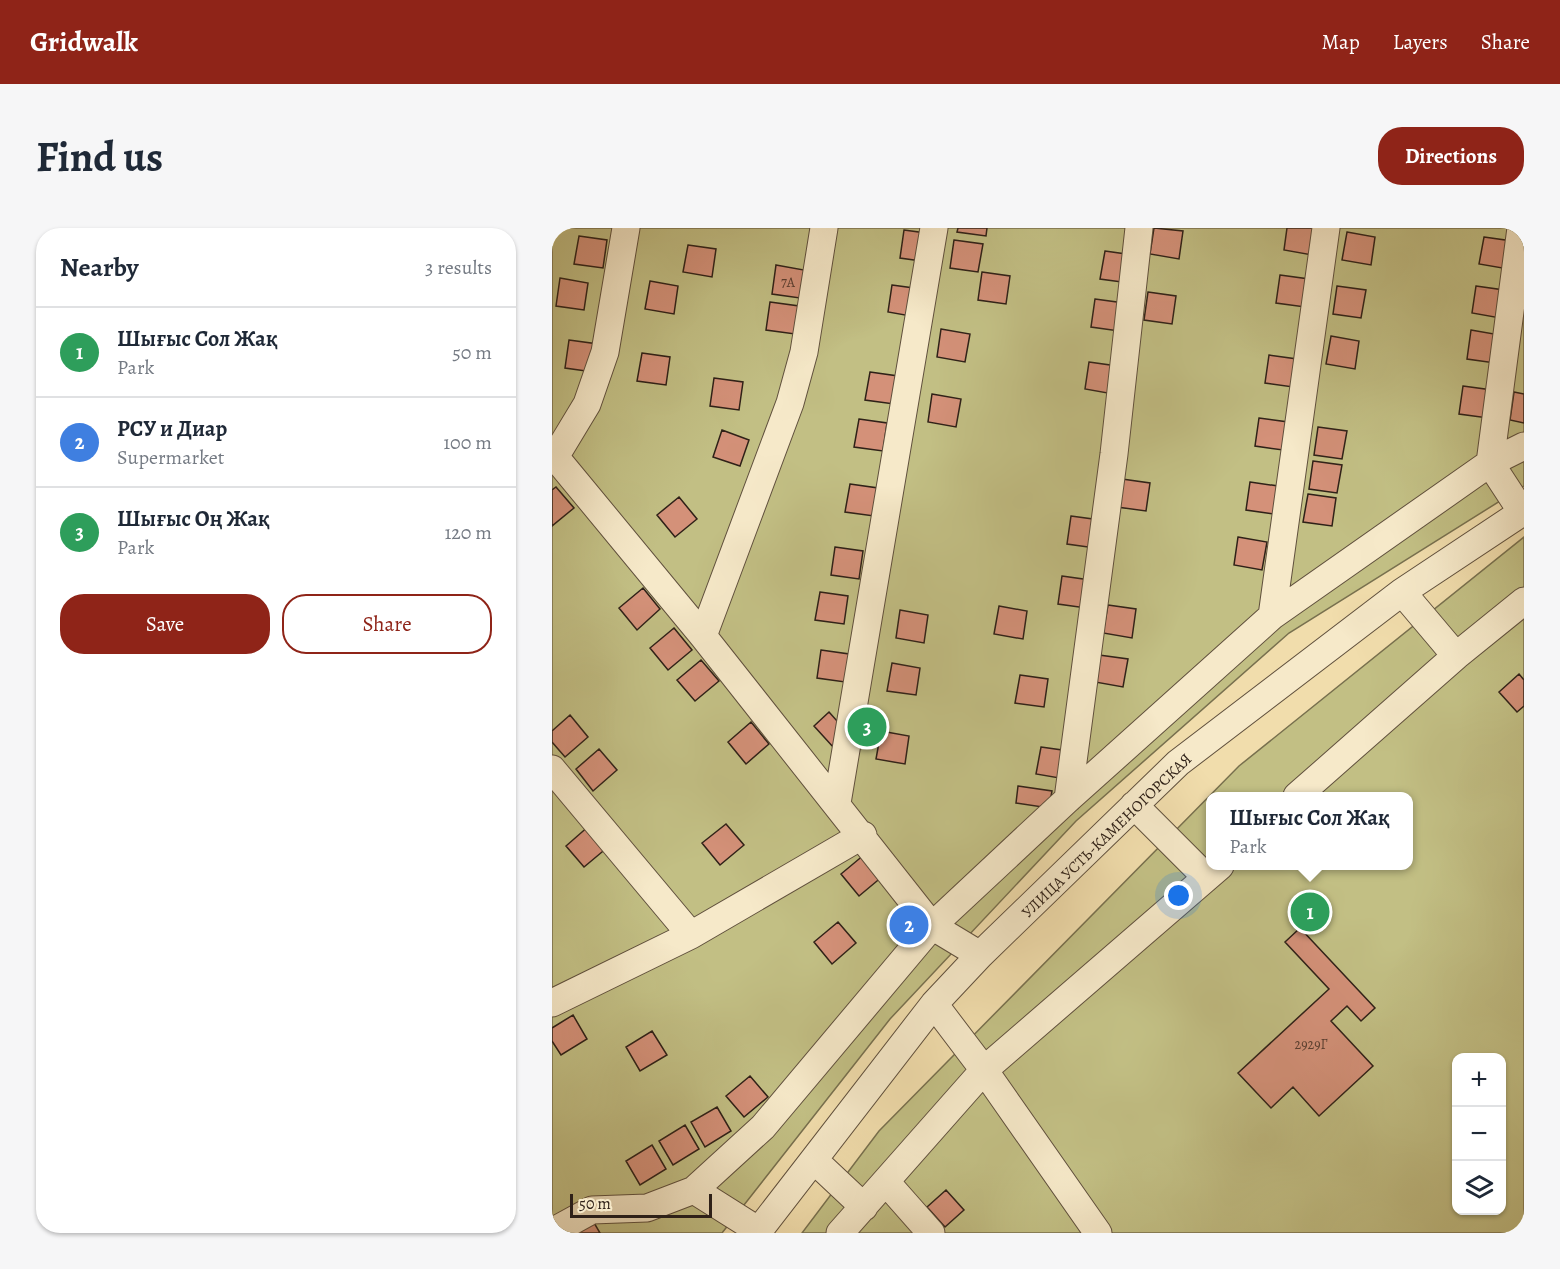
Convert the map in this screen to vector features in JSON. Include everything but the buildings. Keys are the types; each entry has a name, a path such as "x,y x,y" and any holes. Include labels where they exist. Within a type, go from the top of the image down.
{"street":[{"path":"626,228 605,352 587,404 554,455 704,636 933,926 980,955"},
{"path":"704,636 790,403 804,351 824,228"},
{"path":"837,803 934,228"},
{"path":"1068,799 1114,454 1139,228"},
{"path":"1272,616 1326,228"},
{"path":"1521,228 1490,463 1523,512"},
{"path":"552,1232 592,1210 647,1208 694,1190 764,1127 933,926 1068,799 1272,616 1490,463 1524,446"},
{"name":"УЛИЦА УСТЬ-КАМЕНОГОРСКАЯ","path":"758,1232 934,1004 980,955 1178,763 1402,592 1523,512"},
{"path":"1402,592 1455,656"},
{"path":"1302,792 1455,656 1524,601"},
{"path":"552,769 691,935"},
{"path":"1134,805 1206,865"},
{"path":"552,1003 691,935 862,835"},
{"path":"840,1233 984,1070 1213,871"},
{"path":"934,1004 984,1070 1098,1233"},
{"path":"814,1160 864,1208"},
{"path":"886,1182 931,1233"},
{"path":"694,1190 758,1232"}],"shaded area":[{"path":"552,228 1524,228 1524,486 1289,633 1076,821 890,1019 722,1233 552,1233"},
{"path":"1524,537 1524,1233 802,1233 879,1131 1206,799 1206,870 1413,870 1413,792 1213,792 1239,766"}],"place":[{"name":"Шығыс Оң Жақ","path":"867,727"},
{"name":"Шығыс Сол Жақ","path":"1310,912"},
{"name":"РСУ и Диар","path":"909,925"}]}
